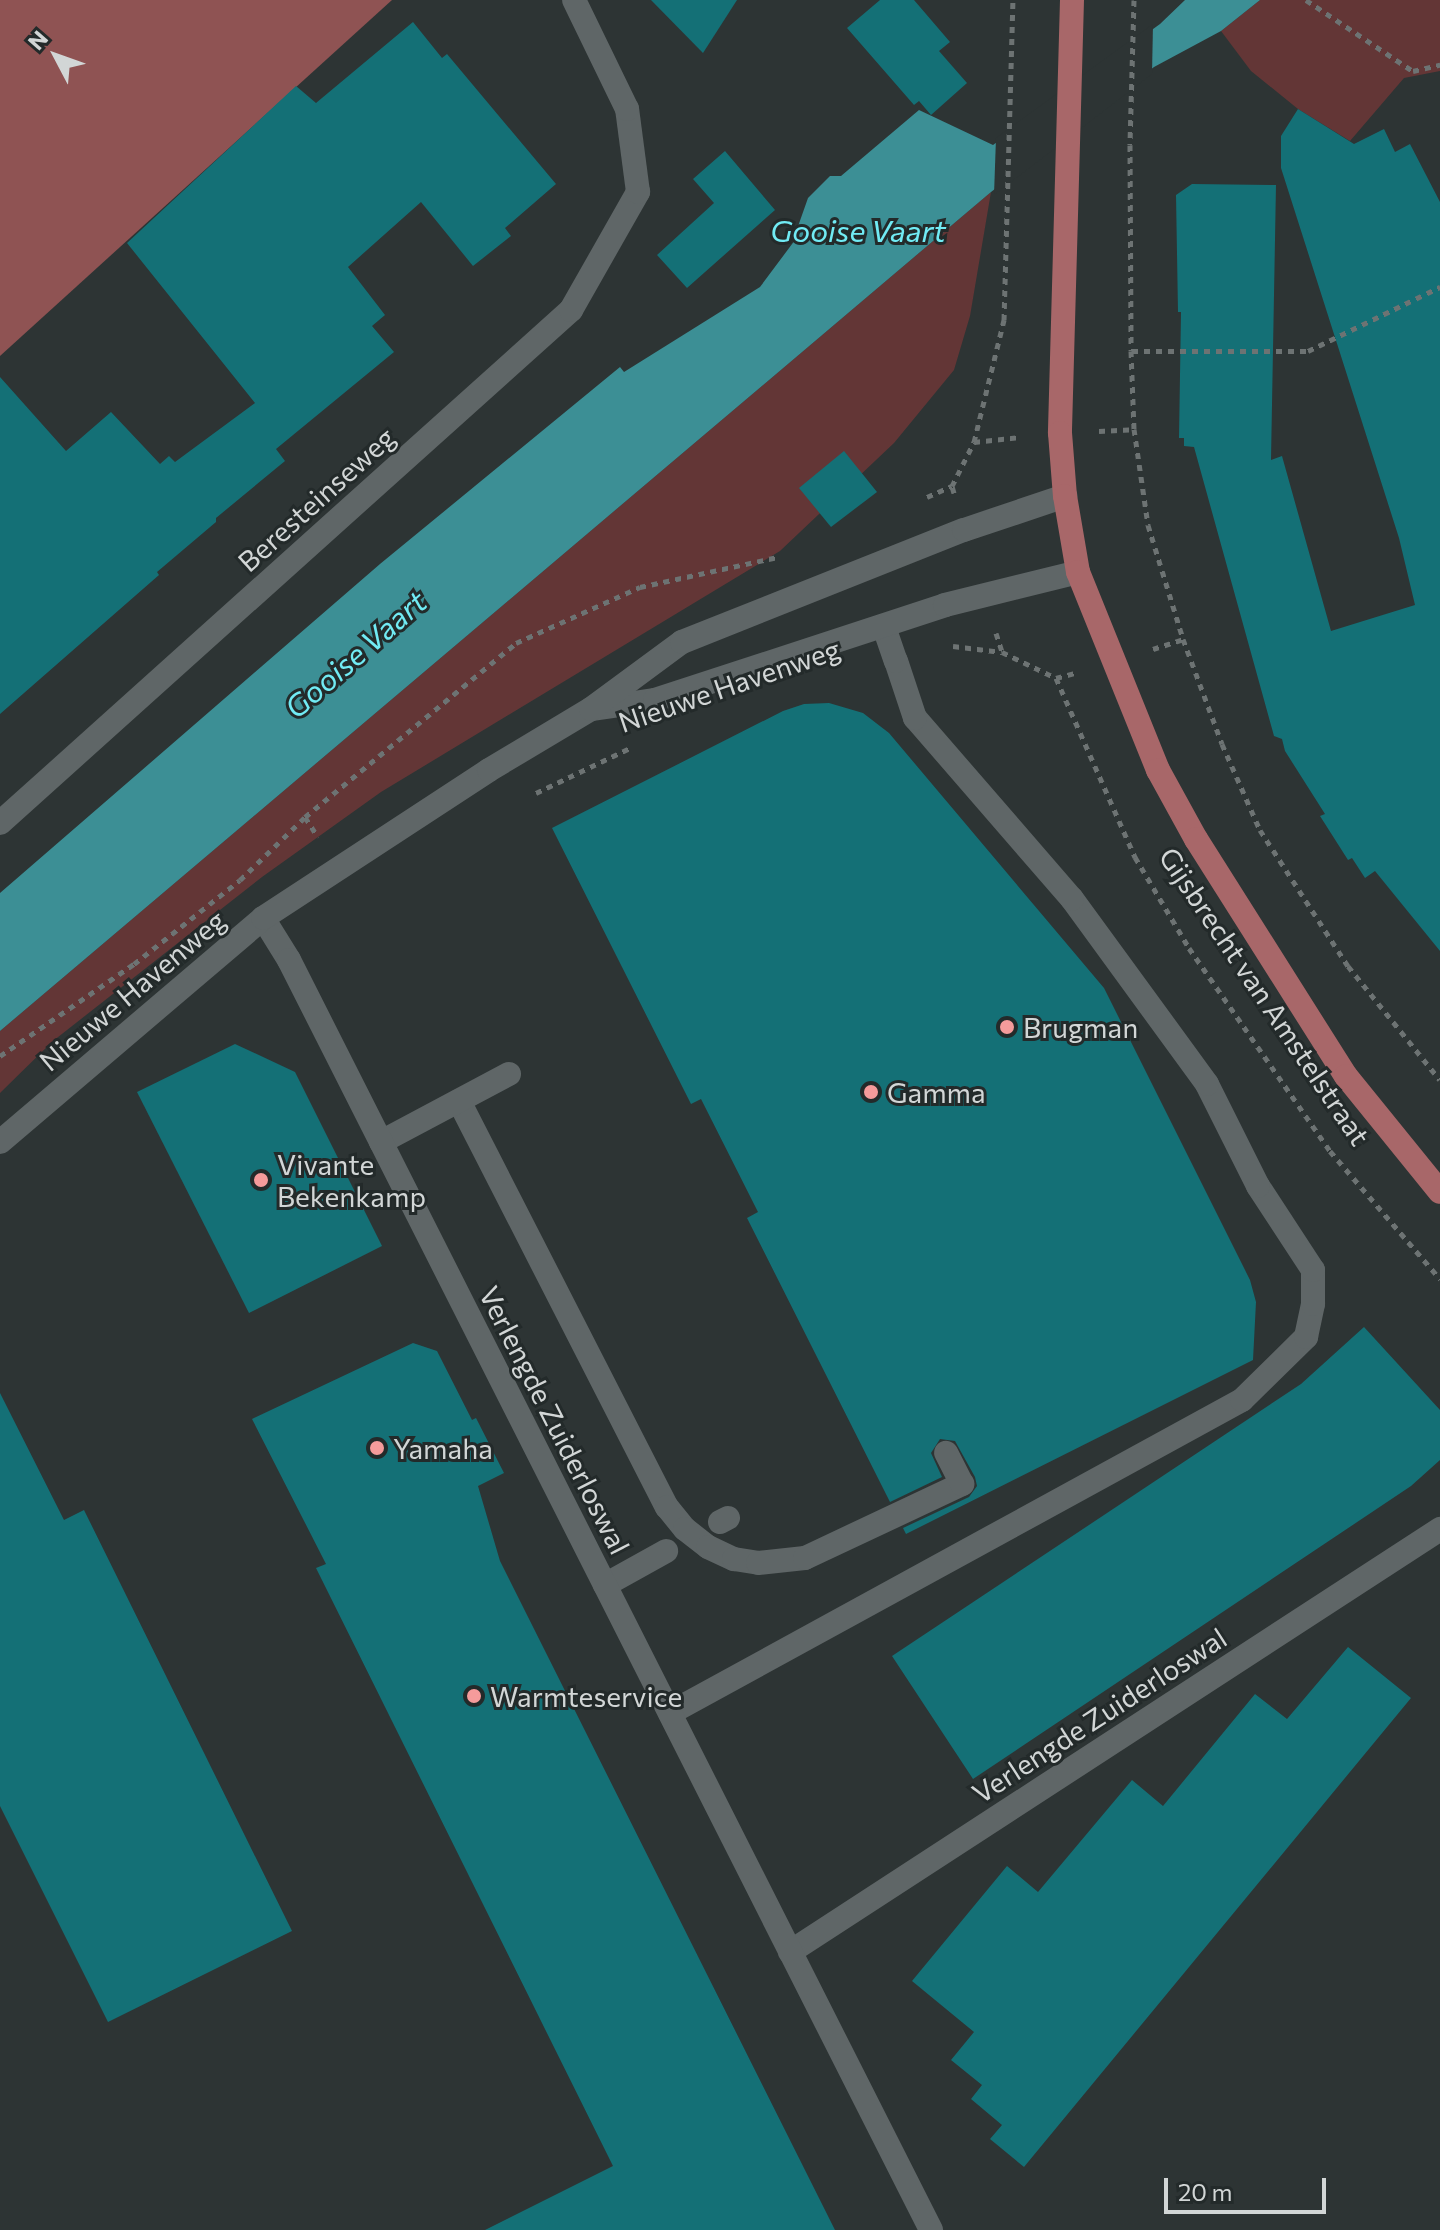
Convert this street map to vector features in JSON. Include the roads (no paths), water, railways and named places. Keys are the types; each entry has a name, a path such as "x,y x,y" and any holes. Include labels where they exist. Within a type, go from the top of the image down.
{"main road":[{"name":"Gijsbrecht van Amstelstraat","path":"1072,0 1060,433 1065,496 1078,572 1158,770 1196,839 1346,1076 1440,1192"}],"street":[{"name":"Beresteinseweg","path":"0,823 571,310 638,192 627,109 574,0"},
{"name":"Nieuwe Havenweg","path":"0,1142 263,918 591,709 682,642 964,530 1065,496"},
{"name":"Nieuwe Havenweg","path":"591,709 655,700 984,593 1078,572"},
{"path":"670,1713 1242,1400 1306,1337 1313,1304 1313,1270 1258,1186 1207,1084 1072,899 915,718 884,627"},
{"name":"Verlengde Zuiderloswal","path":"263,918 289,960 931,2230"},
{"path":"381,1142 509,1074"},
{"path":"459,1101 667,1507 685,1529 708,1547 734,1559 782,1564 805,1558 962,1484 946,1453"},
{"name":"Verlengde Zuiderloswal","path":"790,1952 1440,1529"},
{"path":"605,1585 666,1551"}],"water":[{"name":"Gooise Vaart","path":"1185,0 1260,0 1221,31 1154,67 991,192 0,1031 0,893 380,564 620,367 624,372 760,287 798,236 796,232 808,198 830,176 841,176 919,110 993,145 1160,24"}],"place":[{"name":"Brugman","path":"1007,1027"},
{"name":"Gamma","path":"871,1092"},
{"name":"Vivante Bekenkamp","path":"261,1180"},
{"name":"Yamaha","path":"377,1448"},
{"name":"Warmteservice","path":"474,1696"}]}
